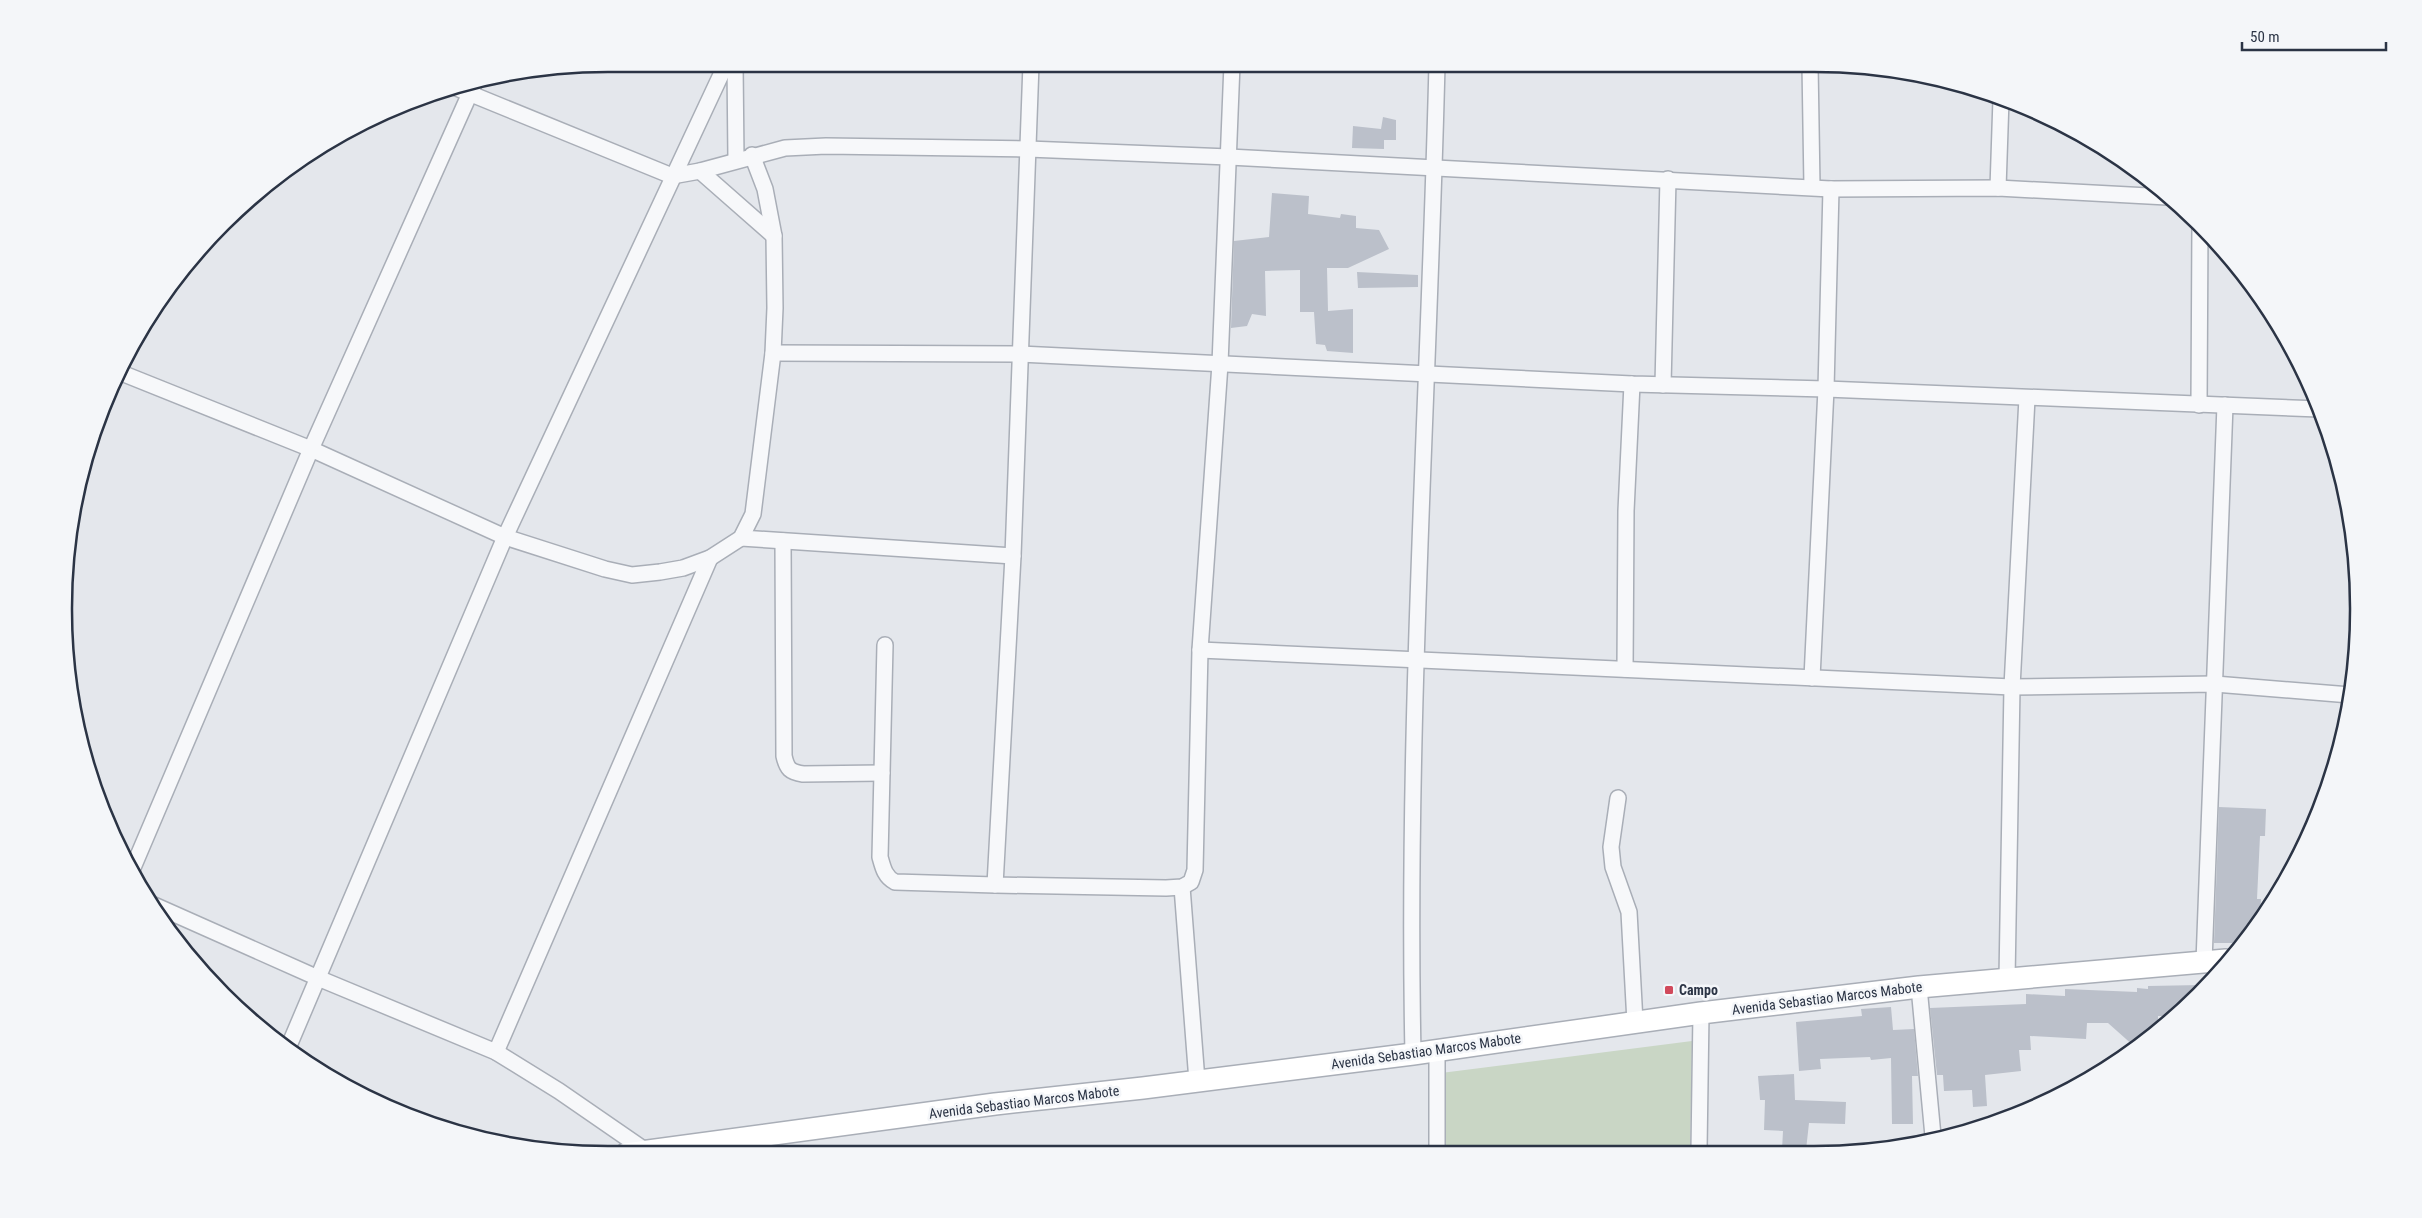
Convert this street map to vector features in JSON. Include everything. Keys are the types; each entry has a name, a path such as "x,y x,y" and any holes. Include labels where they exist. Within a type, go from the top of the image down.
{"main road":[{"name":"Avenida Sebastiao Marcos Mabote","path":"681,1146 995,1104 1413,1054 1701,1013 1919,987 2218,961"}],"street":[{"path":"291,1041 505,537 722,72"},
{"path":"735,72 736,160"},
{"path":"995,885 1013,556 1031,72"},
{"path":"885,645 880,858 888,879 907,882 995,885 1182,887 1191,882 1195,870 1200,650 1220,364 1232,72"},
{"path":"1413,1054 1410,946 1416,659 1428,373 1437,72"},
{"path":"1810,72 1812,187"},
{"path":"476,90 672,176 786,148 826,146 1028,149 1229,157 1831,189 1998,188 2156,196"},
{"path":"136,861 311,449 471,91"},
{"path":"1998,188 2001,107"},
{"path":"127,375 311,449 505,537 604,569 632,575 683,568 710,558 741,538 753,514 773,353 775,308 774,236 765,189 752,155"},
{"path":"700,170 774,236"},
{"path":"1663,385 1668,179"},
{"path":"1812,678 1826,389 1831,189"},
{"path":"2199,405 2200,238"},
{"path":"773,353 1020,354 1632,384 1826,389 2311,409"},
{"path":"1625,669 1626,511 1632,384"},
{"path":"2006,979 2012,687 2027,398"},
{"path":"2204,962 2225,406"},
{"path":"741,538 1013,556"},
{"path":"783,541 784,756 787,767 793,772 803,774 882,773"},
{"path":"496,1052 710,558"},
{"path":"1200,650 2012,687 2214,684 2342,694"},
{"path":"1618,798 1611,847 1613,867 1629,912 1635,1022"},
{"path":"1182,887 1198,1081"},
{"path":"165,910 318,978 496,1052 558,1091 628,1146"},
{"path":"1919,987 1933,1132"},
{"path":"1699,1146 1701,1013"},
{"path":"1436,1050 1437,1146"}],"green space":[{"path":"1692,1041 1690,1146 1439,1146 1441,1073"}],"building":[{"path":"1383,117 1396,120 1396,140 1384,140 1384,149 1352,148 1353,126 1381,129"},
{"path":"1272,193 1309,196 1308,214 1340,218 1341,214 1356,216 1356,228 1379,230 1389,249 1348,268 1327,268 1328,311 1353,309 1353,353 1327,351 1325,345 1316,344 1314,312 1300,312 1300,270 1265,271 1266,316 1252,314 1247,326 1231,328 1234,241 1269,237"},
{"path":"1357,272 1418,275 1418,287 1358,288"},
{"path":"2219,807 2266,809 2265,836 2260,836 2257,899 2261,899 2261,904 2233,943 2214,943"},
{"path":"2195,985 2167,1012 2162,1016 2158,1016 2158,1020 2130,1042 2108,1023 2087,1023 2086,1039 2030,1036 2031,1050 2019,1050 2021,1071 1985,1075 1987,1106 1973,1107 1972,1090 1944,1091 1943,1075 1937,1075 1930,1008 2026,1004 2026,994 2065,996 2065,989 2137,992 2137,988 2148,989 2148,986"},
{"path":"1891,1007 1893,1030 1914,1029 1918,1076 1912,1076 1913,1124 1892,1124 1891,1058 1871,1060 1870,1057 1820,1059 1821,1069 1799,1071 1796,1022 1862,1016 1861,1009"},
{"path":"1794,1074 1795,1100 1846,1102 1845,1124 1809,1123 1806,1146 1782,1146 1783,1131 1764,1130 1765,1100 1760,1100 1758,1076"}],"place":[{"name":"Campo","path":"1669,990"}]}
